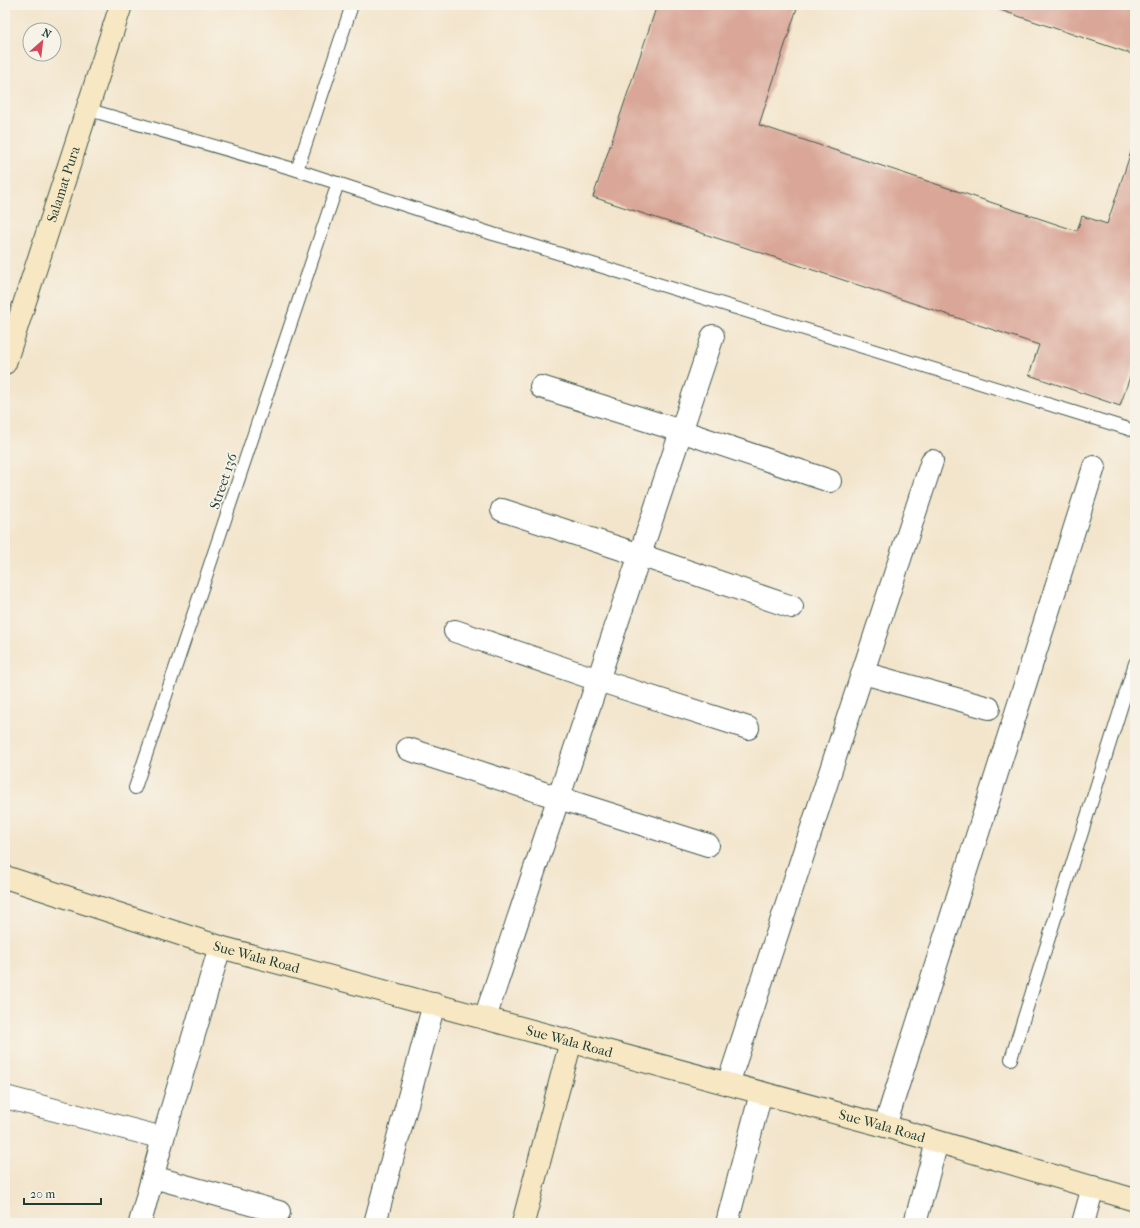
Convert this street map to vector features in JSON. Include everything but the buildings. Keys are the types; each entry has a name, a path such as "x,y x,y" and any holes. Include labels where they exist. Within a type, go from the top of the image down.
{"street":[{"name":"Salamat Pura","path":"5,363 86,109 121,5"},
{"path":"485,1018 713,336"},
{"path":"541,387 681,431 830,481"},
{"path":"728,1084 932,461"},
{"path":"885,1126 1094,468"},
{"path":"502,510 792,607"},
{"path":"455,631 598,680 748,728"},
{"path":"863,673 989,708"},
{"path":"408,749 708,845"},
{"name":"Sue Wala Road","path":"5,877 220,947 885,1126 1135,1200"},
{"path":"140,1223 163,1138 220,947"},
{"path":"375,1223 434,1004"},
{"path":"523,1223 571,1041"},
{"path":"727,1223 761,1092"},
{"path":"5,1097 163,1138"},
{"path":"915,1223 937,1142"},
{"path":"153,1177 279,1212"},
{"path":"1083,1223 1093,1187"}],"lane":[{"path":"298,170 352,5"},
{"path":"86,109 298,170 492,234 1135,431"},
{"name":"Street 136","path":"135,788 338,183"},
{"path":"1010,1059 1135,663"}]}
